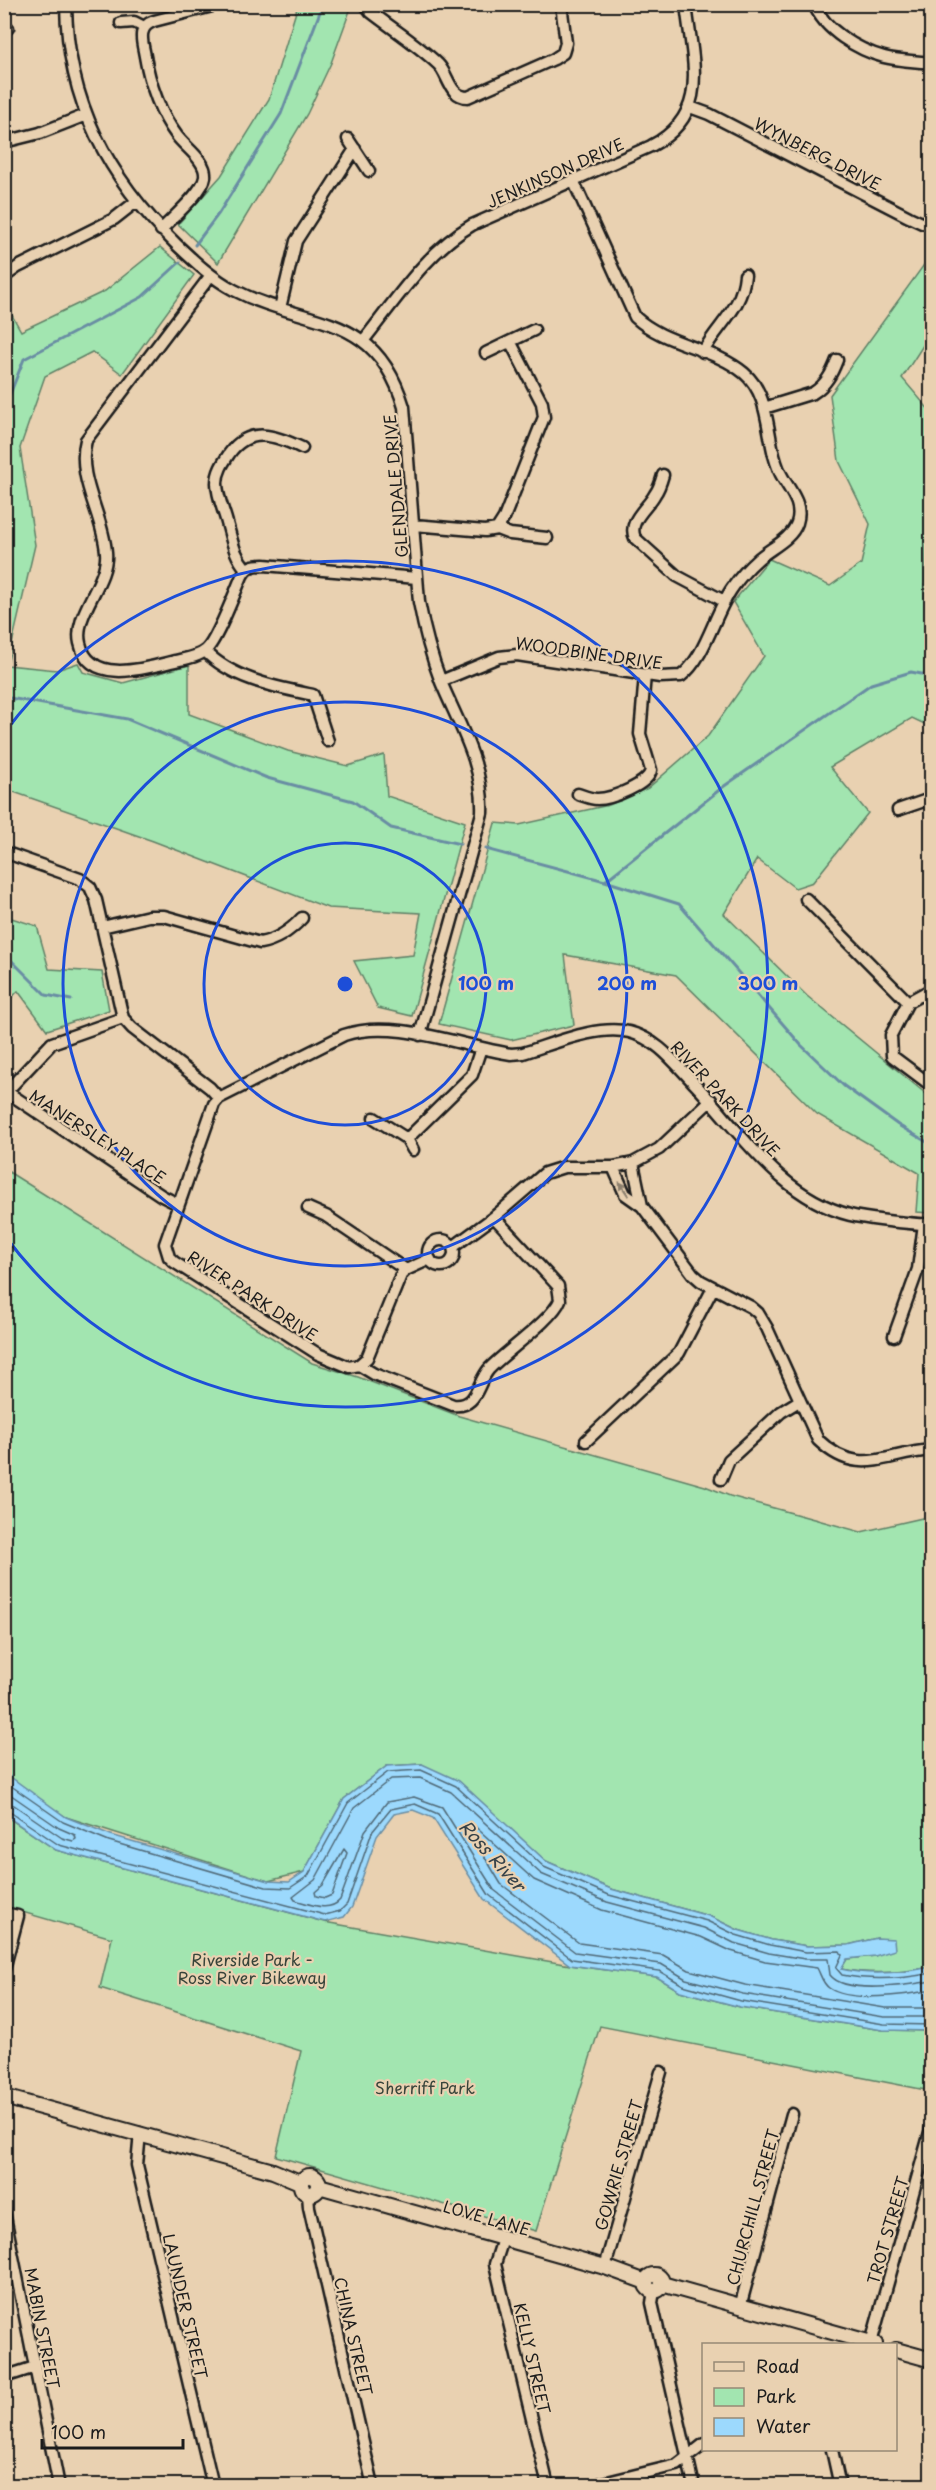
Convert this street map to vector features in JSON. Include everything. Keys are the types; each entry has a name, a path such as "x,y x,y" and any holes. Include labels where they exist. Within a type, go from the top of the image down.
{"street":[{"name":"GLENDALE DRIVE","path":"66,4 68,48 76,86 96,140 137,201 161,230 210,275 236,291 280,308 332,323 363,341 390,369 404,407 417,578 425,631 441,681 479,771 482,786 482,813 420,1035"},
{"path":"161,230 201,186 205,174 201,163 176,135 155,94 141,39 144,27 154,21 220,4"},
{"path":"365,4 371,12 438,64 453,91 462,97 468,97 563,53 566,43 561,4"},
{"name":"JENKINSON DRIVE","path":"363,341 432,256 451,238 472,225 664,139 677,128 690,107 694,84 686,4"},
{"path":"814,4 824,23 838,34 877,55 932,63"},
{"path":"121,23 134,22 144,27"},
{"name":"WYNBERG DRIVE","path":"690,107 909,217 922,223 932,224"},
{"path":"4,142 40,133 86,115"},
{"path":"348,139 369,171"},
{"path":"280,308 296,241 355,149"},
{"name":"WOODBINE DRIVE","path":"441,681 499,657 517,655 645,675 671,678 681,676 688,671 724,601 749,568 790,534 798,516 797,502 773,457 764,408 756,389 746,374 735,366 649,328 635,318 573,180"},
{"path":"4,277 18,267 114,219 137,201"},
{"path":"210,275 86,440 84,467 106,553 102,574 82,621 79,636 82,651 92,663 124,672 192,657 205,651 213,641 246,569"},
{"path":"703,352 739,302 744,292 745,275"},
{"path":"486,353 534,330"},
{"path":"497,529 504,518 544,417 542,404 511,343"},
{"path":"764,408 813,393 827,381 837,360"},
{"path":"246,569 236,556 217,489 220,467 235,445 249,436 264,435 288,441 302,448"},
{"path":"663,476 654,496 634,525 635,538 677,576 724,601"},
{"path":"414,525 485,531 497,529 510,534 547,538"},
{"path":"246,569 264,565 417,578"},
{"path":"205,651 220,665 239,674 265,684 313,695 328,741"},
{"path":"578,794 597,799 606,797 640,784 651,775 640,734 645,675"},
{"path":"898,810 927,800 932,801"},
{"path":"4,852 86,883 96,900 123,1018 132,1028 210,1088 219,1098"},
{"path":"806,899 908,1002"},
{"path":"102,927 150,916 164,916 260,943 288,931 302,918"},
{"path":"932,989 908,1002 891,1035 892,1056 932,1086"},
{"path":"5,1091 52,1042 123,1018"},
{"name":"RIVER PARK DRIVE","path":"494,1217 558,1286 560,1300 550,1313 488,1371 472,1402 466,1405 453,1405 374,1374 359,1365 349,1367 341,1365 318,1354 174,1262 169,1257 165,1244 210,1112 219,1098 344,1035 358,1030 388,1029 481,1048 523,1053 593,1032 627,1032 643,1037 658,1046 711,1100 769,1166 787,1183 805,1195 849,1214 928,1225"},
{"path":"407,1139 472,1075 481,1048"},
{"name":"MANERSLEY PLACE","path":"5,1091 162,1196 178,1204"},
{"path":"453,1247 494,1217 545,1173 564,1167 613,1167 633,1163 659,1149 711,1100"},
{"path":"374,1118 407,1139 413,1150"},
{"path":"633,1163 642,1206"},
{"path":"613,1167 625,1194 642,1206 693,1274 758,1313 818,1440 830,1452 852,1461 873,1461 932,1450"},
{"path":"308,1208 326,1216 405,1270"},
{"path":"894,1336 918,1269 928,1225"},
{"path":"437,1241 448,1242 453,1247 454,1254 449,1263 438,1265 430,1259 429,1248 437,1241"},
{"path":"359,1365 370,1353 398,1280 405,1270 430,1259"},
{"path":"586,1441 679,1353 713,1288"},
{"path":"721,1479 729,1460 780,1412 799,1401"},
{"path":"4,1912 18,1916 4,1969"},
{"name":"GOWRIE STREET","path":"605,2266 661,2072"},
{"name":"LOVE LANE","path":"4,2097 273,2171 310,2188 605,2266 654,2286 869,2343"},
{"name":"CHURCHILL STREET","path":"740,2307 792,2114"},
{"name":"TROT STREET","path":"873,2343 932,2125"},
{"name":"LAUNDER STREET","path":"140,2133 137,2164 213,2486"},
{"name":"CHINA STREET","path":"310,2188 309,2207 373,2486"},
{"name":"MABIN STREET","path":"4,2212 59,2486"},
{"name":"KELLY STREET","path":"503,2239 495,2264 548,2486"},
{"path":"654,2286 652,2303 694,2486"},
{"path":"897,2350 932,2360"},
{"path":"4,2377 35,2367"},
{"path":"591,2486 677,2465 702,2445"},
{"path":"832,2451 840,2486"}],"green space":[{"path":"298,5 352,5 331,63 307,114 218,263 178,224 221,176 269,99"},
{"path":"160,247 194,275 122,374 92,352 45,376 20,448 35,545 7,665 57,670 78,663 83,672 123,683 189,665 189,714 288,751 348,766 384,755 387,796 465,822 412,1016 378,1008 354,961 413,955 421,913 328,908 153,841 5,789 5,303 21,331 105,291"},
{"path":"931,255 931,333 902,378 931,412 932,484 928,485 925,598 931,602 931,727 912,718 830,767 868,813 813,882 795,888 757,859 724,914 807,996 931,1098 931,1213 916,1212 919,1173 817,1114 676,975 565,955 574,1025 511,1040 439,1024 495,823 519,825 609,805 648,788 708,736 764,656 733,602 769,559 830,586 861,564 870,524 839,461 830,395"},
{"path":"5,916 37,926 49,969 102,972 109,1010 47,1030 18,991 5,1005"},
{"path":"4,1169 312,1363 358,1377 459,1416 861,1532 931,1516 931,1967 886,1972 841,1969 847,1959 875,1956 877,1938 848,1945 807,1946 772,1940 738,1930 709,1916 611,1889 546,1861 422,1764 387,1766 344,1799 304,1872 268,1881 66,1817 5,1776"},
{"path":"4,1815 56,1850 324,1922 570,1965 657,1977 680,1991 740,2007 883,2030 931,2031 931,2091 600,2026 536,2231 276,2156 301,2051 100,1988 112,1938 5,1907"}],"water":[{"name":"Ross River","path":"422,1764 459,1781 546,1861 611,1889 709,1916 738,1930 772,1940 807,1946 848,1945 877,1938 894,1939 895,1950 875,1956 847,1959 841,1969 886,1973 931,1967 931,2031 883,2030 740,2007 680,1991 657,1977 570,1965 484,1899 433,1818 413,1810 394,1814 377,1836 352,1907 344,1917 325,1922 56,1850 5,1815 5,1773 66,1817 111,1835 268,1881 289,1882 304,1872 344,1799 387,1766"}],"waterway":[{"path":"195,245 219,213 281,114 323,4"},
{"path":"4,409 24,359 142,297 180,262"},
{"path":"4,559 4,564"},
{"path":"605,881 723,787 871,684 911,672 932,676"},
{"path":"4,697 127,719 267,778 353,801 391,828 460,844"},
{"path":"486,849 605,881 679,904 801,1045 844,1086 898,1125 932,1145"},
{"path":"4,953 46,995 71,1000"}],"park label":[{"name":"Riverside Park - Ross River Bikeway","path":"252,1968"},
{"name":"Sherriff Park","path":"425,2087"}]}
